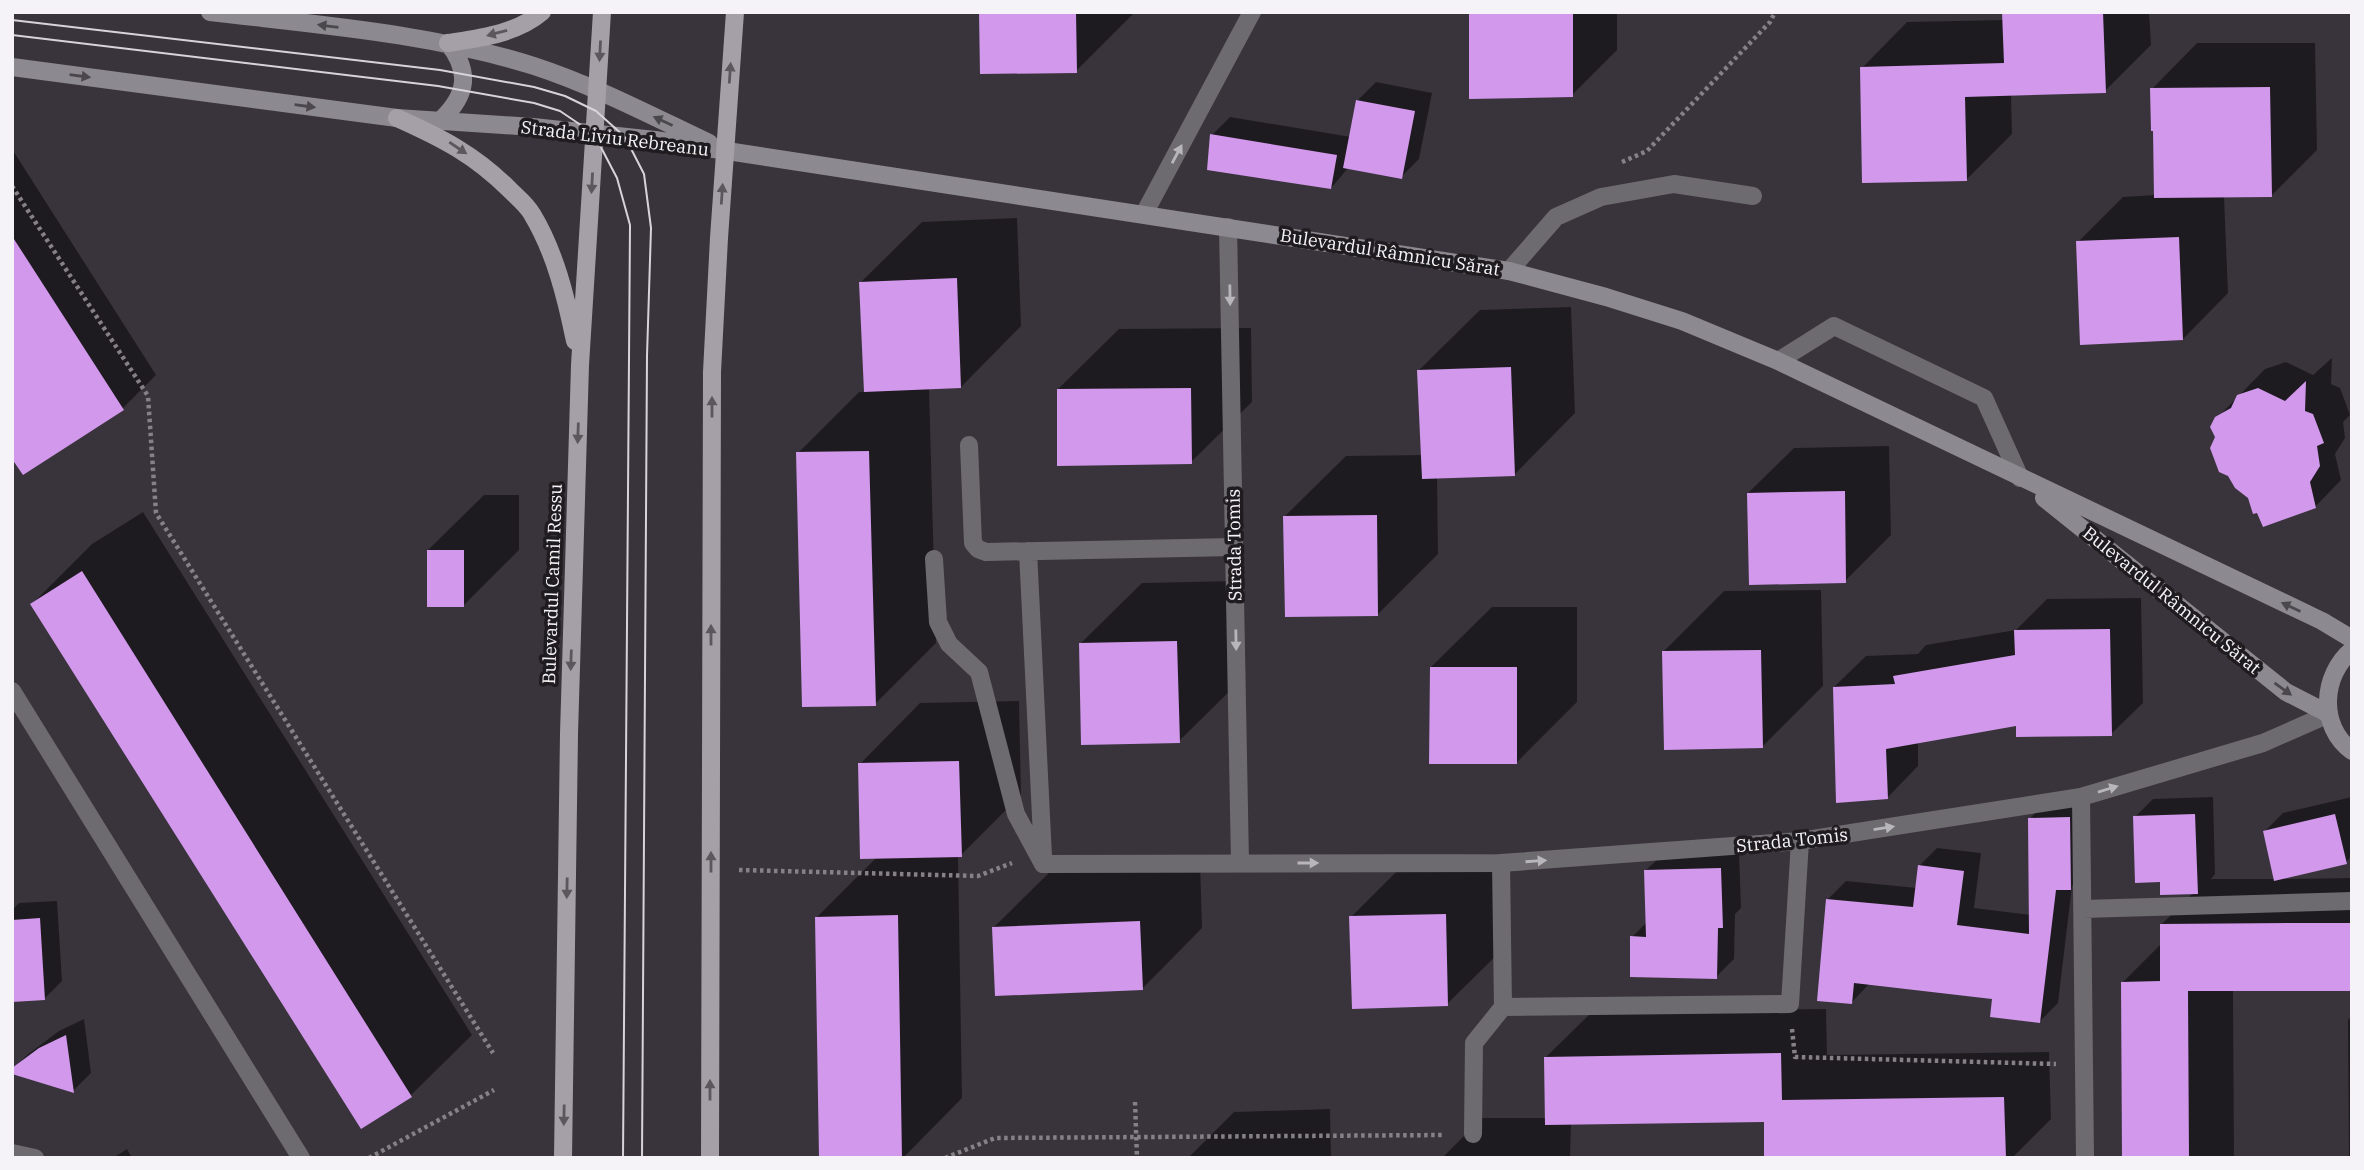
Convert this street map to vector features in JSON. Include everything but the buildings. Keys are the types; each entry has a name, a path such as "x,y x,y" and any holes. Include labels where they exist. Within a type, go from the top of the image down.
{"main road":[{"path":"447,43 516,28 542,12"},
{"name":"Bulevardul Camil Ressu","path":"563,1158 569,734 580,365 602,12"},
{"path":"710,1158 712,372 724,151 735,12"},
{"path":"397,118 446,140 489,169 530,211 548,244 562,282 580,365"}],"street":[{"name":"Strada Liviu Rebreanu","path":"210,12 396,34 447,43 535,66 597,90 724,151"},
{"path":"1144,214 1252,12"},
{"path":"441,120 455,106 462,90 463,70 457,55 447,43"},
{"name":"Strada Liviu Rebreanu","path":"12,67 397,118 533,127 724,151"},
{"name":"Bulevardul Râmnicu Sărat","path":"724,151 1509,271 1606,297 1682,321 1778,360 2309,615 2352,639"},
{"path":"1509,271 1556,217 1601,197 1674,184 1752,196"},
{"name":"Strada Tomis","path":"1228,227 1240,863"},
{"path":"1778,360 1834,326 1972,391 1984,398 2020,478"},
{"path":"969,445 973,543 978,550 1234,547"},
{"name":"Bulevardul Râmnicu Sărat","path":"2020,478 2286,692 2329,714"},
{"path":"1028,551 1043,864"},
{"path":"934,559 938,622 949,644 979,672 1016,814 1043,864"},
{"path":"2352,650 2333,674 2327,694 2329,714 2339,738 2352,751"},
{"path":"12,691 301,1158"},
{"name":"Strada Tomis","path":"1043,864 1501,863 1800,841 2081,797 2263,743 2329,714"},
{"path":"2081,797 2085,1158"},
{"path":"1503,1007 1790,1004 1800,841"},
{"path":"1473,1134 1474,1043 1503,1007 1501,863"},
{"path":"2083,909 2352,901"},
{"path":"14,1155 35,1158"}],"path":[{"path":"1613,166 1647,151 1770,22 1775,12"},
{"path":"12,186 148,396 156,513 493,1053"},
{"path":"710,868 978,876 1016,862"},
{"path":"1790,1004 1795,1057 2084,1065"},
{"path":"369,1158 494,1090"},
{"path":"1135,1102 1137,1158"},
{"path":"945,1158 995,1138 1473,1134"}],"tram line":[{"path":"12,20 440,70 534,87 565,96 596,111 625,137 644,174 651,228 647,356 642,1158"},
{"path":"12,35 438,86 534,103 560,111 594,134 617,178 630,225 623,1158"}]}
